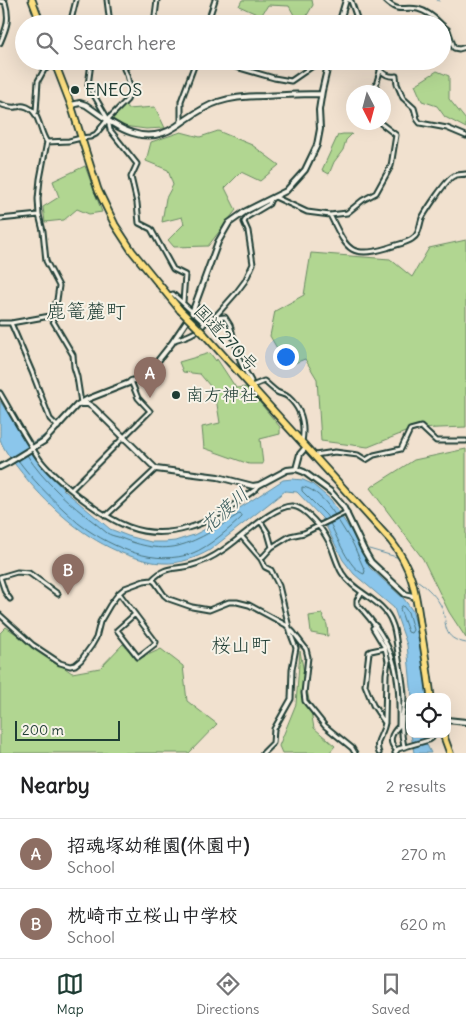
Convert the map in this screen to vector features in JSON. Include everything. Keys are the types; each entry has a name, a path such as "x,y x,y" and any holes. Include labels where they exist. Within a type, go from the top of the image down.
{"highway":[{"path":"32,0 38,15"},
{"name":"国道270号","path":"58,70 98,190 115,225 132,251 180,310 231,363 396,546 406,562 416,597 430,693"},
{"path":"444,738 450,753"}],"street":[{"path":"72,15 76,0"},
{"path":"107,0 109,15"},
{"path":"155,15 157,0"},
{"path":"210,15 215,0"},
{"path":"342,15 348,0 351,1 356,15"},
{"path":"385,0 398,9 419,9 429,15"},
{"path":"0,1 5,2 9,16 0,43"},
{"path":"451,39 454,48 466,47"},
{"path":"44,70 38,81 36,113 47,142 40,179 39,215 46,260 59,286 50,316"},
{"path":"90,70 88,85 108,119 110,130 137,164 131,176 137,203 138,223 151,228 173,269 184,275 183,302"},
{"path":"47,142 69,141 96,134 127,100 131,91 124,70"},
{"path":"181,123 181,101 193,70"},
{"path":"246,70 291,81 307,70"},
{"path":"0,467 44,441 74,407 88,399 138,379 145,375 161,359 192,313 218,242 229,223 246,211 286,191 305,170 317,145 320,129 319,110 327,70"},
{"path":"376,85 380,70 390,77 396,76 403,98 414,108 420,123 447,128 466,136"},
{"path":"71,105 86,104 122,128 132,133 148,136 163,134 202,108 218,101 232,98 290,94 322,94"},
{"path":"0,104 16,108 22,106 30,108 36,113"},
{"path":"273,198 307,212 330,215 347,213 363,200 376,193 391,166 396,135 390,130"},
{"path":"330,215 351,250 363,253 379,250 412,239 419,231 422,219 447,181 453,176 466,174"},
{"path":"174,340 187,337 214,318 245,281 253,264 248,231 244,222 247,217 269,204 273,198"},
{"path":"0,219 39,215"},
{"path":"168,296 173,294 205,323"},
{"path":"0,323 11,323 50,316"},
{"path":"50,316 74,355 74,367 81,404"},
{"path":"214,318 225,317 230,325 241,363 251,381 250,386 264,382 278,393 287,396 300,411 303,420 304,445 296,469"},
{"path":"11,323 50,419 58,427"},
{"path":"72,490 150,410 138,398 131,381"},
{"path":"0,393 32,448 49,470 93,508 126,526 141,531 157,533 177,531 198,525 224,512 259,485"},
{"path":"81,404 88,404 94,408 156,469 218,478 248,486 259,485 283,472 296,469 304,472 331,492 343,506 371,562 406,594 416,597"},
{"path":"314,455 336,452 358,455 366,460 374,455 401,449 410,430 420,427 436,441 466,441"},
{"path":"106,516 156,469"},
{"path":"0,615 34,645 60,663 70,666 79,663 96,638 100,622 119,593 125,588 152,580 166,569 188,566 213,557 282,507 294,506 301,508 320,525 342,574 384,610 392,622 404,693 402,734 405,746"},
{"path":"261,559 272,547 290,536 304,533 345,513"},
{"path":"260,522 268,534 272,547"},
{"path":"242,537 261,559 265,567 271,570 279,586 290,635 296,648 292,669 291,699 274,729 273,743 263,753"},
{"path":"10,599 5,592 0,577 17,572 29,573 58,594"},
{"path":"152,580 164,595 177,602 209,610 229,602 246,604 286,625 308,653 305,701 325,726 352,748 355,753"},
{"path":"362,592 357,600 357,604 376,626 392,654 395,667 399,688 399,726 390,739 392,746 396,752 405,746 432,738"},
{"path":"119,593 135,614 156,642 156,644 138,657 117,630 135,614"},
{"path":"376,626 373,628 388,660 384,730 377,744 379,753"},
{"path":"384,648 369,652 366,685 373,705 384,723"},
{"path":"451,720 466,722"}],"green space":[{"path":"242,0 312,0 313,5 307,15 294,15 289,6 268,5 262,15 259,15 239,6"},
{"path":"437,71 449,76 449,99 466,120 466,128 445,117 437,106 422,101 415,85"},
{"path":"126,105 128,109 155,107 165,128 146,129 123,126 112,119"},
{"path":"218,131 252,145 279,165 260,181 241,172 225,188 236,210 208,246 174,247 168,240 184,224 182,217 162,222 166,198 173,185 168,170 146,161 151,142 181,132 200,137"},
{"path":"352,134 346,140 343,150 334,162 329,174 322,170 338,135"},
{"path":"85,166 102,212 89,214 77,209 64,220 45,222 43,207 59,197 53,181"},
{"path":"466,240 466,427 413,429 368,447 321,441 317,379 305,359 287,366 270,336 275,311 304,295 311,253 390,259 412,277 429,248"},
{"path":"210,353 216,361 217,359 236,388 247,387 280,427 280,434 260,439 263,464 249,464 204,448 202,427 220,423 215,392 200,374 183,372 179,362"},
{"path":"466,449 466,638 449,612 423,559 370,488 414,460"},
{"path":"322,614 327,625 328,636 311,633 309,616"},
{"path":"6,627 72,673 100,668 123,644 136,659 161,649 183,666 187,701 217,724 189,753 0,753 0,633"},
{"path":"300,651 314,728 335,746 329,753 282,753 279,746 296,704"}],"water":[{"path":"0,401 32,454 65,491 110,529 151,542 175,541 194,535 215,524 283,480 303,480 312,484 331,500 358,542 369,567 404,599 412,610 417,627 427,693 412,693 407,645 394,608 354,574 343,560 322,518 297,492 285,491 210,550 176,563 152,562 133,557 104,544 64,517 30,483 9,456 0,439"},
{"path":"412,738 426,738 426,743 431,753 414,753"}],"waterway":[{"path":"34,442 53,428"},
{"path":"369,549 400,558"},
{"path":"418,581 432,593 440,604 449,634 458,641 466,643"}],"place":[{"name":"ENEOS","path":"75,90"},
{"name":"南方神社","path":"176,395"},
{"name":"招魂塚幼稚園(休園中)","path":"150,398"},
{"name":"枕崎市立桜山中学校","path":"68,595"}],"district":[{"name":"鹿篭麓町","path":"86,311"},
{"name":"桜山町","path":"241,645"}],"water label":[{"name":"花渡川","path":"224,510"}]}
